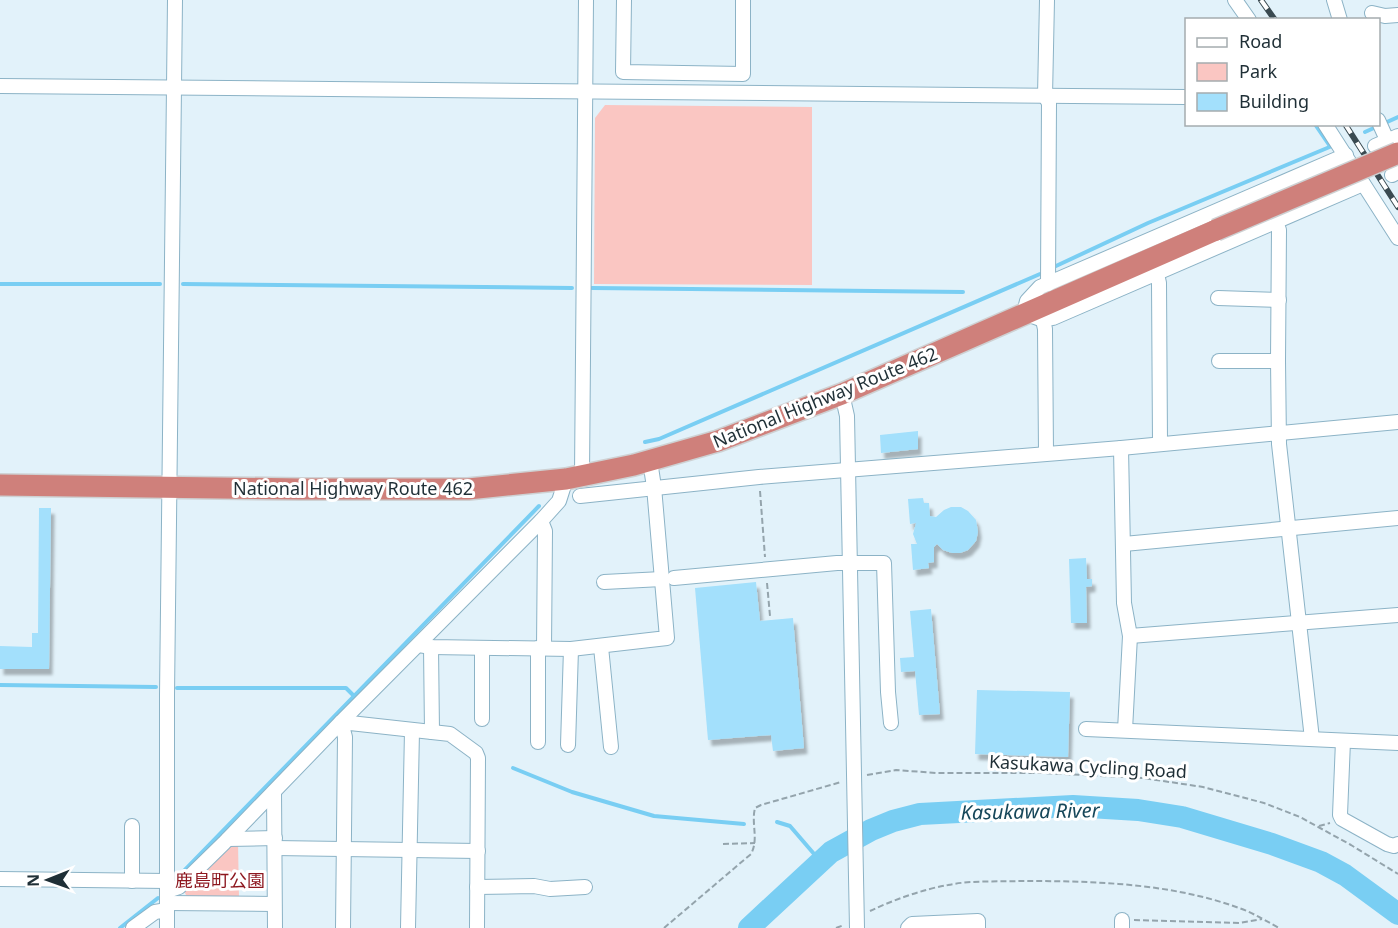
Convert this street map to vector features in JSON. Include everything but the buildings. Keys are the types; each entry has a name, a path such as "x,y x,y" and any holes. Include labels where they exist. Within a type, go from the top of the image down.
{"highway":[{"name":"National Highway Route 462","path":"0,485 429,490 576,484 718,441 1034,317 1216,230 1389,138"}],"street":[{"path":"166,928 175,0"},
{"path":"133,928 155,912 167,896 228,839 341,722 425,646 576,484 586,0"},
{"path":"624,0 623,72 743,74"},
{"path":"742,94 743,0"},
{"path":"1047,0 1048,284"},
{"path":"1235,0 1248,18"},
{"path":"1334,0 1339,18"},
{"path":"1372,14 1398,15"},
{"path":"0,86 1185,97"},
{"path":"1326,126 1398,238"},
{"path":"1046,453 1045,329 1034,317 1027,302 1040,287 1346,155"},
{"path":"1034,317 1053,318 1363,184"},
{"path":"1276,222 1279,230 1279,432 1312,739"},
{"path":"1157,274 1159,283 1160,443"},
{"path":"1218,298 1279,300"},
{"path":"1219,361 1278,361"},
{"path":"842,394 847,416 854,780 863,912 851,926"},
{"path":"576,484 654,487 1398,422"},
{"path":"1121,448 1124,603 1130,636 1125,730"},
{"path":"425,646 571,649 667,638 668,578 650,461"},
{"path":"1124,544 1398,518"},
{"path":"538,742 544,531 541,520"},
{"path":"604,582 884,563 891,723"},
{"path":"1130,636 1398,615"},
{"path":"425,646 432,732"},
{"path":"601,647 611,747"},
{"path":"482,648 482,719"},
{"path":"568,745 571,649"},
{"path":"341,722 450,734 476,753 478,758 477,928"},
{"path":"341,722 345,737 343,928"},
{"path":"1086,729 1398,743"},
{"path":"408,928 412,731"},
{"path":"1343,741 1340,815 1342,819 1391,846 1398,844"},
{"path":"274,792 274,928"},
{"path":"132,826 132,881"},
{"path":"228,839 344,849 478,851"},
{"path":"0,879 132,881 167,896 274,904"},
{"path":"477,887 534,886 550,889 585,887"},
{"path":"908,928 912,924 978,921 978,928"}],"path":[{"path":"759,477 770,616"},
{"name":"Kasukawa Cycling Road","path":"755,843 755,808 854,780 896,770 1042,773 1143,778 1203,787 1264,803 1300,817 1398,874"},
{"path":"664,928 751,854 755,843 723,844"},
{"path":"863,912 950,884 1054,881 1168,890 1249,912 1279,928"},
{"path":"1122,924 1239,923 1262,919"},
{"path":"836,928 851,926"}],"green space":[{"path":"605,105 812,107 812,285 594,284 595,118"},
{"name":"鹿島町公園","path":"238,842 239,898 188,899 184,891 231,843"}],"waterway":[{"path":"1380,125 1398,117"},
{"path":"1316,126 1330,146"},
{"path":"1365,132 1378,126"},
{"path":"1056,266 1148,223 1332,146"},
{"path":"645,442 659,439 1040,274"},
{"path":"0,284 160,284"},
{"path":"183,284 572,288"},
{"path":"592,288 963,292"},
{"path":"179,876 539,506"},
{"path":"0,685 156,687"},
{"path":"177,688 346,688 353,695"},
{"path":"513,768 572,792 654,816 744,824"},
{"name":"Kasukawa River","path":"749,928 831,852 893,821 920,814 1073,806 1138,810 1182,817 1272,844 1321,862 1345,875 1398,914"},
{"path":"777,822 790,826 821,862"},
{"path":"120,928 158,898"}],"railway":[{"path":"1261,0 1274,18"},
{"path":"1346,126 1398,207"}]}
